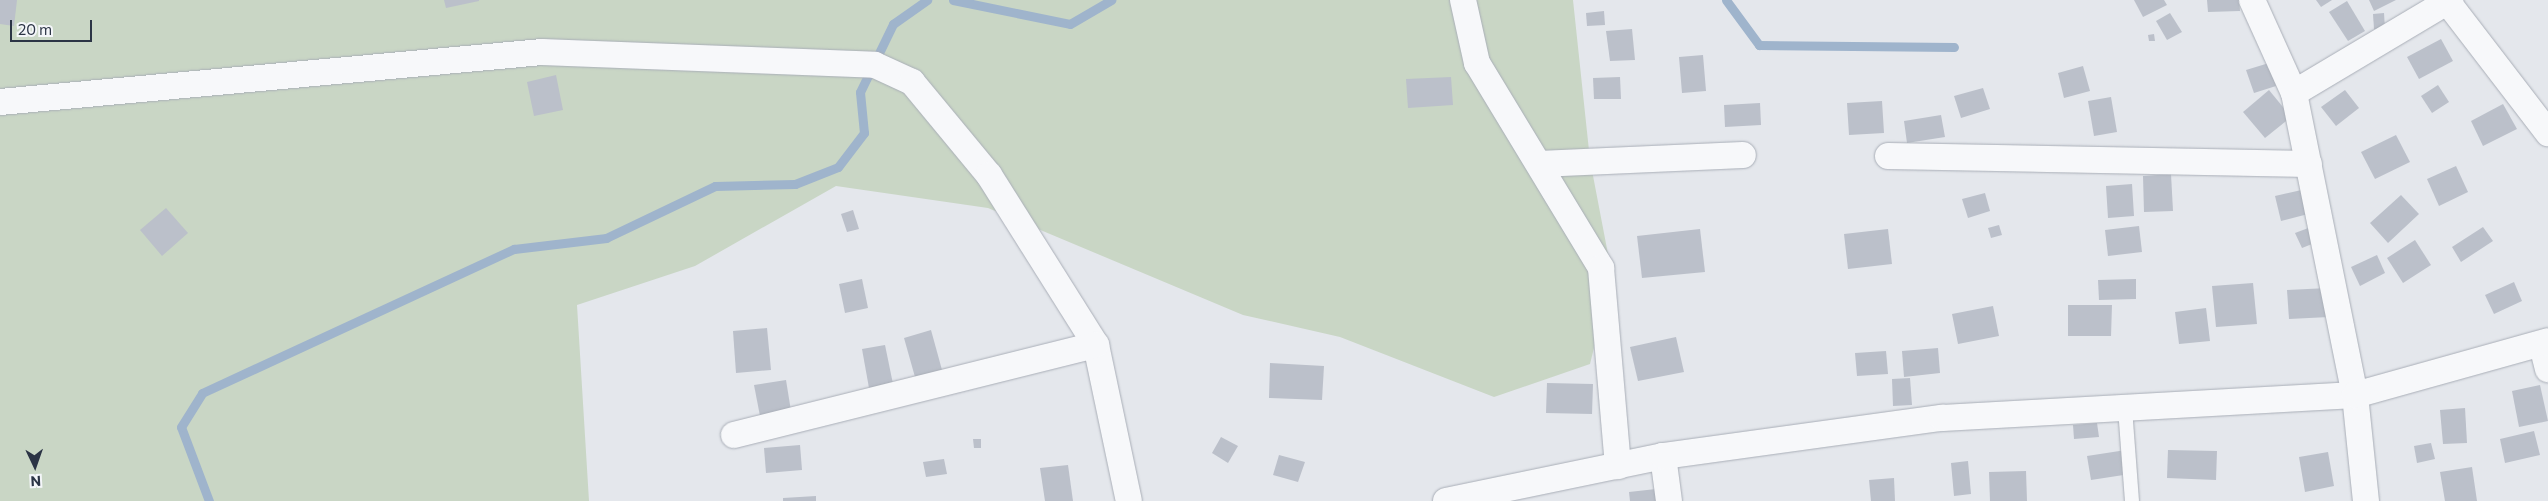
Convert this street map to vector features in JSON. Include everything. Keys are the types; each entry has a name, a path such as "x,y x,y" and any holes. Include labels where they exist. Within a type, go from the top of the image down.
{"street":[{"path":"1463,0 1477,63 1601,268 1618,466"},
{"path":"2252,0 2294,93 2355,396 2366,501"},
{"path":"2294,93 2448,0 2548,133"},
{"path":"0,102 542,52 874,65 912,82 989,175 1096,345 1129,501"},
{"path":"1539,164 1743,155"},
{"path":"1888,156 2309,164"},
{"path":"734,435 1096,345"},
{"path":"1446,501 1663,456 1942,418 2355,396 2546,352"},
{"path":"1663,456 1669,501"}],"lane":[{"path":"2125,408 2132,501"}],"green space":[{"path":"0,0 1573,0 1590,160 1612,275 1590,364 1494,397 1340,337 1243,315 988,208 836,186 695,266 577,305 589,501 0,501"}],"building":[{"path":"0,0 17,0 14,26 0,24"},
{"path":"444,0 479,0 479,1 446,8"},
{"path":"2134,0 2164,0 2167,5 2143,17"},
{"path":"2207,0 2239,0 2240,11 2208,12"},
{"path":"2316,0 2332,0 2321,7"},
{"path":"2369,0 2396,0 2374,11"},
{"path":"2347,1 2365,31 2348,41 2329,12"},
{"path":"1604,11 1605,25 1587,26 1586,13"},
{"path":"2170,13 2182,32 2167,40 2156,21"},
{"path":"2384,13 2385,29 2374,29 2373,14"},
{"path":"1632,29 1635,60 1610,61 1606,31"},
{"path":"2154,34 2155,41 2149,41 2148,35"},
{"path":"2441,39 2453,61 2419,79 2407,57"},
{"path":"1703,55 1706,91 1682,93 1679,57"},
{"path":"2269,63 2276,86 2254,93 2246,70"},
{"path":"2083,66 2090,91 2064,98 2058,73"},
{"path":"556,75 563,110 534,116 527,82"},
{"path":"1451,77 1453,105 1408,108 1406,79"},
{"path":"1620,77 1621,99 1594,99 1593,78"},
{"path":"2438,85 2449,102 2432,113 2421,96"},
{"path":"1983,88 1990,109 1961,118 1954,96"},
{"path":"2269,90 2291,117 2265,138 2243,112"},
{"path":"2345,90 2359,108 2336,126 2321,107"},
{"path":"2111,97 2117,132 2094,136 2088,101"},
{"path":"1882,101 1884,133 1849,135 1847,103"},
{"path":"1760,103 1761,125 1725,127 1724,105"},
{"path":"2503,104 2517,129 2483,146 2471,121"},
{"path":"1941,115 1945,137 1907,143 1904,121"},
{"path":"2396,135 2410,162 2375,179 2361,152"},
{"path":"2456,166 2468,192 2439,206 2427,179"},
{"path":"2171,174 2173,211 2144,212 2143,176"},
{"path":"2132,184 2134,216 2108,218 2106,186"},
{"path":"2306,189 2312,213 2281,221 2275,196"},
{"path":"1985,193 1990,211 1968,218 1962,199"},
{"path":"2401,195 2419,214 2388,243 2370,223"},
{"path":"166,208 188,233 162,256 140,230"},
{"path":"853,210 859,229 847,232 841,214"},
{"path":"1999,225 2002,235 1991,238 1988,228"},
{"path":"2139,226 2142,252 2108,256 2105,230"},
{"path":"2311,227 2317,242 2302,248 2295,233"},
{"path":"2483,227 2493,241 2461,262 2452,247"},
{"path":"1700,229 1705,272 1642,278 1637,236"},
{"path":"1888,229 1892,264 1848,269 1844,234"},
{"path":"2415,240 2431,265 2403,283 2387,258"},
{"path":"2377,255 2385,273 2360,286 2351,267"},
{"path":"862,279 868,308 845,313 839,284"},
{"path":"2136,279 2136,299 2099,300 2098,280"},
{"path":"2514,282 2522,301 2494,314 2485,295"},
{"path":"2253,283 2257,324 2216,327 2212,286"},
{"path":"2328,288 2329,317 2289,319 2287,290"},
{"path":"2068,305 2112,305 2111,336 2068,336"},
{"path":"1993,306 1999,336 1958,344 1952,314"},
{"path":"2206,308 2210,341 2179,344 2175,312"},
{"path":"767,328 771,370 736,373 733,331"},
{"path":"931,330 942,370 915,377 904,338"},
{"path":"1676,337 1684,372 1638,381 1630,347"},
{"path":"885,345 893,384 869,388 862,349"},
{"path":"1938,348 1940,373 1904,377 1902,351"},
{"path":"1886,351 1888,374 1857,376 1855,353"},
{"path":"1270,363 1324,366 1322,400 1269,398"},
{"path":"1910,378 1912,405 1893,406 1892,379"},
{"path":"786,380 791,411 760,416 754,385"},
{"path":"1547,383 1593,384 1592,414 1546,413"},
{"path":"2540,385 2548,421 2519,427 2512,391"},
{"path":"2465,408 2467,443 2443,444 2440,410"},
{"path":"2097,423 2099,437 2074,439 2073,425"},
{"path":"2534,431 2540,455 2505,463 2500,439"},
{"path":"1221,437 1238,446 1228,463 1212,453"},
{"path":"973,439 981,439 981,448 974,448"},
{"path":"2431,443 2435,459 2417,463 2414,446"},
{"path":"800,445 802,470 766,473 764,448"},
{"path":"2126,450 2130,474 2091,480 2087,456"},
{"path":"2168,450 2217,451 2216,480 2167,478"},
{"path":"2328,452 2334,486 2305,492 2299,457"},
{"path":"1279,455 1305,462 1298,482 1273,475"},
{"path":"944,459 947,474 926,477 923,462"},
{"path":"1968,461 1971,494 1954,496 1951,463"},
{"path":"1068,465 1073,501 1045,501 1040,468"},
{"path":"2472,467 2477,501 2445,501 2440,472"},
{"path":"2026,471 2027,501 1990,501 1989,472"},
{"path":"1894,478 1895,501 1871,501 1869,480"},
{"path":"1665,488 1667,501 1630,501 1629,492"},
{"path":"816,496 816,501 783,501 783,498"}],"waterway":[{"path":"209,501 181,427 202,393 514,249 606,238 715,186 795,184 838,167 864,133 860,92 893,24 927,0"},
{"path":"953,0 1070,24 1111,0"},
{"path":"1726,0 1759,45 1954,47"}]}
